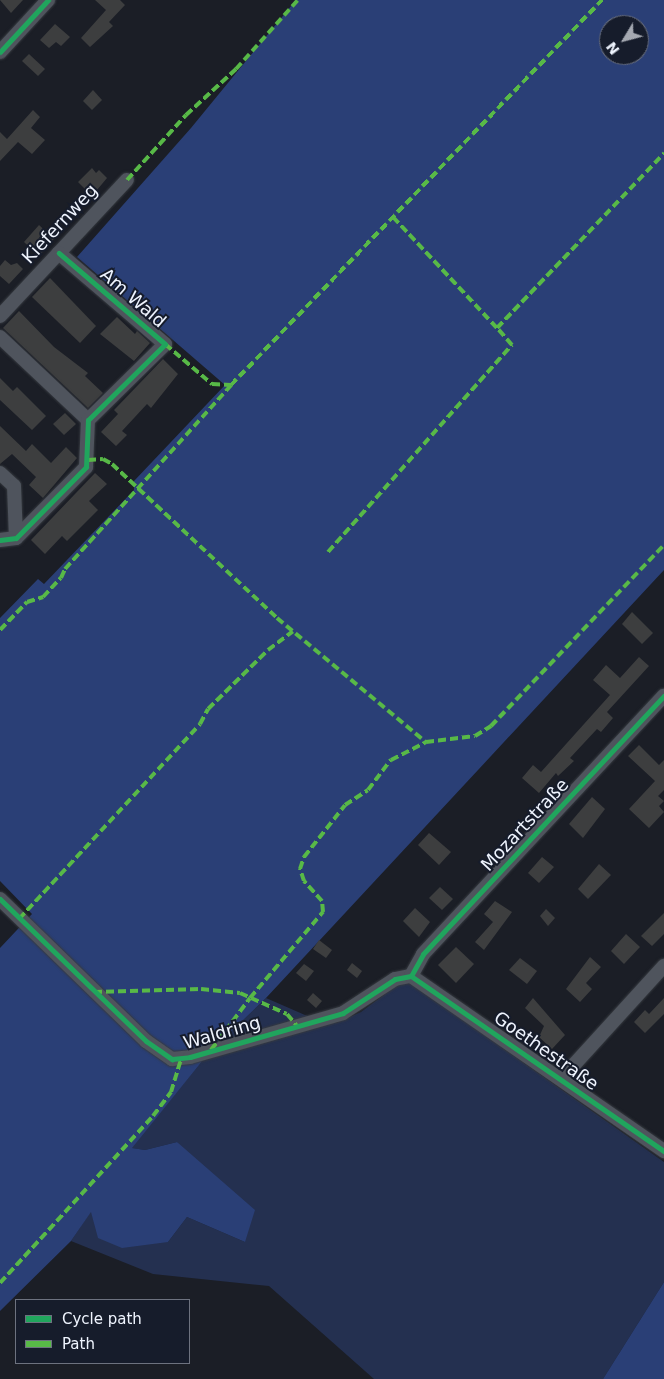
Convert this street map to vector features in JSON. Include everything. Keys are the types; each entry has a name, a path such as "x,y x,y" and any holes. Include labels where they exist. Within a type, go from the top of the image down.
{"street":[{"path":"0,52 48,0"},
{"name":"Kiefernweg","path":"0,316 127,180"},
{"name":"Am Wald","path":"59,253 165,344 88,420"},
{"path":"0,337 88,420 86,466 16,538 0,540"},
{"path":"0,473 14,486 16,538"},
{"name":"Mozartstraße","path":"411,976 423,954 664,696"},
{"name":"Waldring","path":"0,899 146,1041 172,1059 190,1057 343,1013 395,979 411,976"},
{"path":"561,1079 664,966"},
{"name":"Goethestraße","path":"411,976 664,1151"}],"shaded area":[{"path":"296,0 664,0 664,570 266,998 208,1054 132,1148 145,1150 177,1142 255,1210 245,1242 187,1217 168,1242 122,1248 98,1238 91,1212 71,1241 0,1311 0,948 32,914 0,881 0,618 38,579 44,584 134,490 134,481 225,385 77,257 191,128"},
{"path":"405,979 664,1162 664,1282 603,1379 374,1379 269,1286 153,1274 71,1241 91,1211 168,1242 187,1217 245,1242 177,1142 145,1150 131,1148 208,1054 266,998 305,1015 336,1023 361,1012"},
{"path":"664,1282 664,1379 603,1379"}],"building":[{"path":"0,0 23,0 11,13"},
{"path":"95,0 120,0 125,5 109,22 113,26 90,47 81,38 106,10"},
{"path":"55,24 70,37 61,46 56,42 49,48 40,40"},
{"path":"29,54 45,69 38,76 22,61"},
{"path":"93,90 102,100 92,110 83,101"},
{"path":"33,110 40,117 31,128 45,140 32,154 18,142 0,161 0,132 7,139"},
{"path":"92,168 96,173 99,170 107,178 92,196 78,182"},
{"path":"39,225 54,239 39,256 24,242"},
{"path":"5,260 11,265 17,263 23,269 9,284 0,276 0,266"},
{"path":"50,278 96,326 80,343 32,297"},
{"path":"19,311 54,347 88,373 85,376 103,393 88,408 3,328"},
{"path":"117,317 135,334 137,331 150,343 134,361 100,334"},
{"path":"163,359 178,374 151,408 147,404 122,431 127,435 116,446 101,432 118,414 114,410"},
{"path":"0,378 13,391 17,387 46,416 32,430 0,400"},
{"path":"65,413 76,424 64,435 53,424"},
{"path":"0,426 26,451 32,444 51,463 66,447 77,458 43,498 29,485 36,477 12,454 0,464"},
{"path":"95,473 107,484 89,501 98,510 67,541 62,536 45,554 31,540"},
{"path":"632,612 653,633 642,644 622,624"},
{"path":"639,657 649,666 607,712 613,718 601,732 597,729 570,758 574,761 558,776 556,773 539,793 522,778 533,765 541,772 610,695 593,680 606,665 620,678"},
{"path":"639,745 659,765 664,760 664,790 658,796 664,801 659,806 664,812 649,828 629,809 655,781 628,756"},
{"path":"592,797 605,809 583,838 569,824"},
{"path":"429,833 451,852 439,865 418,845"},
{"path":"542,857 554,867 539,883 528,873"},
{"path":"599,864 611,875 588,899 578,889"},
{"path":"440,887 453,899 442,910 429,898"},
{"path":"495,901 512,912 484,950 475,942 493,922 484,914"},
{"path":"415,908 430,922 419,937 403,921"},
{"path":"546,909 555,918 548,926 540,916"},
{"path":"664,913 664,934 652,946 641,936"},
{"path":"626,934 640,947 624,964 611,951"},
{"path":"319,940 332,950 326,958 313,949"},
{"path":"456,947 474,964 456,983 438,965"},
{"path":"590,957 601,967 586,983 592,989 580,1002 566,989"},
{"path":"520,958 537,971 527,984 509,970"},
{"path":"352,963 362,971 357,978 347,970"},
{"path":"304,964 314,971 306,981 296,973"},
{"path":"313,993 322,1001 316,1008 307,1000"},
{"path":"533,998 565,1035 552,1049 539,1037 544,1026 525,1008"},
{"path":"664,998 664,1014 645,1033 634,1022 645,1010 649,1014"}],"marked path":[{"path":"127,180 186,115 236,69 298,0"},
{"path":"0,630 27,602 43,597 61,578 65,569 231,385 602,0"},
{"path":"328,552 512,345 497,328 664,153"},
{"path":"393,217 497,328"},
{"path":"165,344 212,384 231,385"},
{"path":"88,460 103,459 112,464 277,618 426,742"},
{"path":"211,1050 250,998 323,912 322,901 304,881 300,869 304,857 345,805 368,790 391,760 426,742 475,736 491,726 664,545"},
{"path":"19,919 200,724 208,709 268,650 293,631"},
{"path":"94,992 201,989 240,993 287,1014 297,1026"},
{"path":"0,1283 153,1116 171,1092 181,1059"}],"cycle path":[{"path":"0,52 48,0"},
{"path":"0,540 16,538 86,467 88,420 165,344 59,253"},
{"path":"411,976 423,954 664,696"},
{"path":"0,899 146,1041 172,1059 190,1057 343,1013 395,979 411,976 664,1151"}]}
